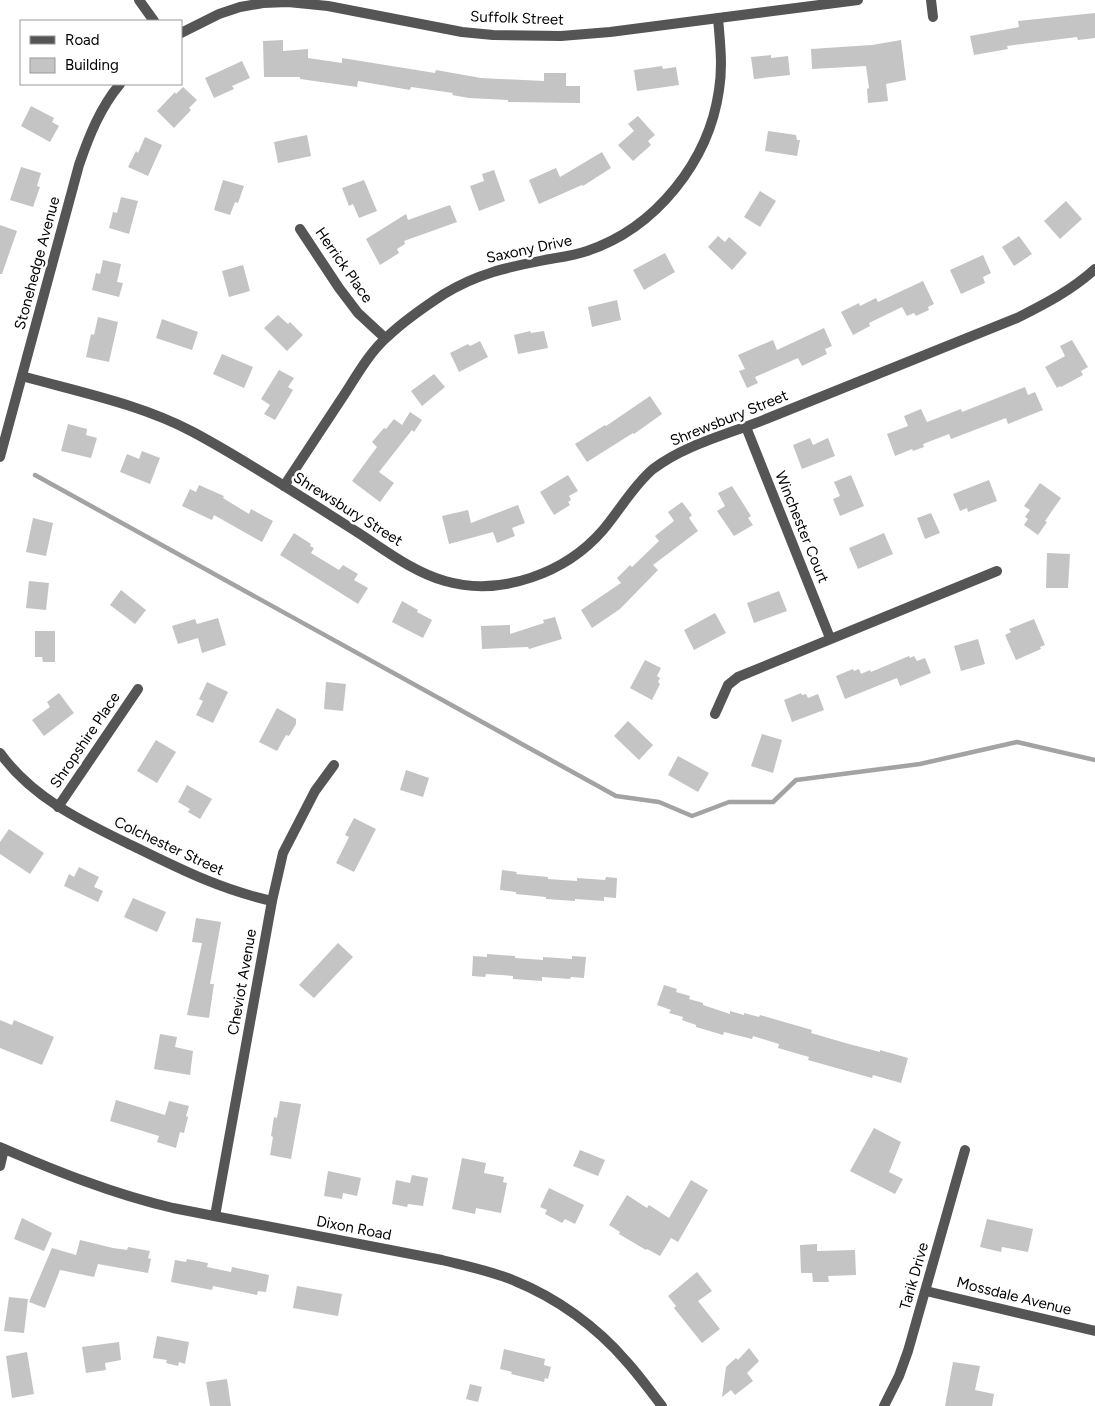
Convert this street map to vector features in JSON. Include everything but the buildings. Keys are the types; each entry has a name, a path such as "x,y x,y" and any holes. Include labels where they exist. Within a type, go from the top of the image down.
{"street":[{"path":"139,0 153,20"},
{"name":"Suffolk Street","path":"182,32 219,14 240,7 263,3 288,2 328,6 462,32 493,35 561,36 610,32 858,0"},
{"path":"931,0 933,17"},
{"name":"Saxony Drive","path":"284,486 366,362 385,338 418,312 468,280 488,272 586,252 628,231 651,214 685,176 698,155 714,113 722,70 718,18"},
{"name":"Stonehedge Avenue","path":"0,457 79,164 89,135 103,108 119,85"},
{"name":"Herrick Place","path":"300,229 348,301 385,338"},
{"name":"Shrewsbury Street","path":"22,376 122,404 192,432 284,486 426,574 462,585 482,586 532,578 572,559 590,545 641,481 654,469 691,448 1017,318 1042,306 1095,269"},
{"name":"Winchester Court","path":"746,427 830,638"},
{"path":"715,714 728,685 738,677 830,638 997,572"},
{"name":"Shropshire Place","path":"58,807 138,689"},
{"path":"0,753 24,781 58,807"},
{"name":"Cheviot Avenue","path":"216,1216 272,901 284,853 315,791 334,765"},
{"name":"Colchester Street","path":"58,807 82,821 216,886 272,901"},
{"path":"0,1166 2,1148"},
{"name":"Dixon Road","path":"2,1148 111,1192 173,1208 442,1260 484,1270 514,1280 557,1302 610,1343 662,1406"},
{"name":"Tarik Drive","path":"884,1406 899,1376 926,1290 965,1150"},
{"name":"Mossdale Avenue","path":"926,1290 1095,1331"}],"waterway":[{"path":"35,475 616,796 659,802 692,816 729,802 773,802 796,780 920,764 1017,742 1095,760"}]}
